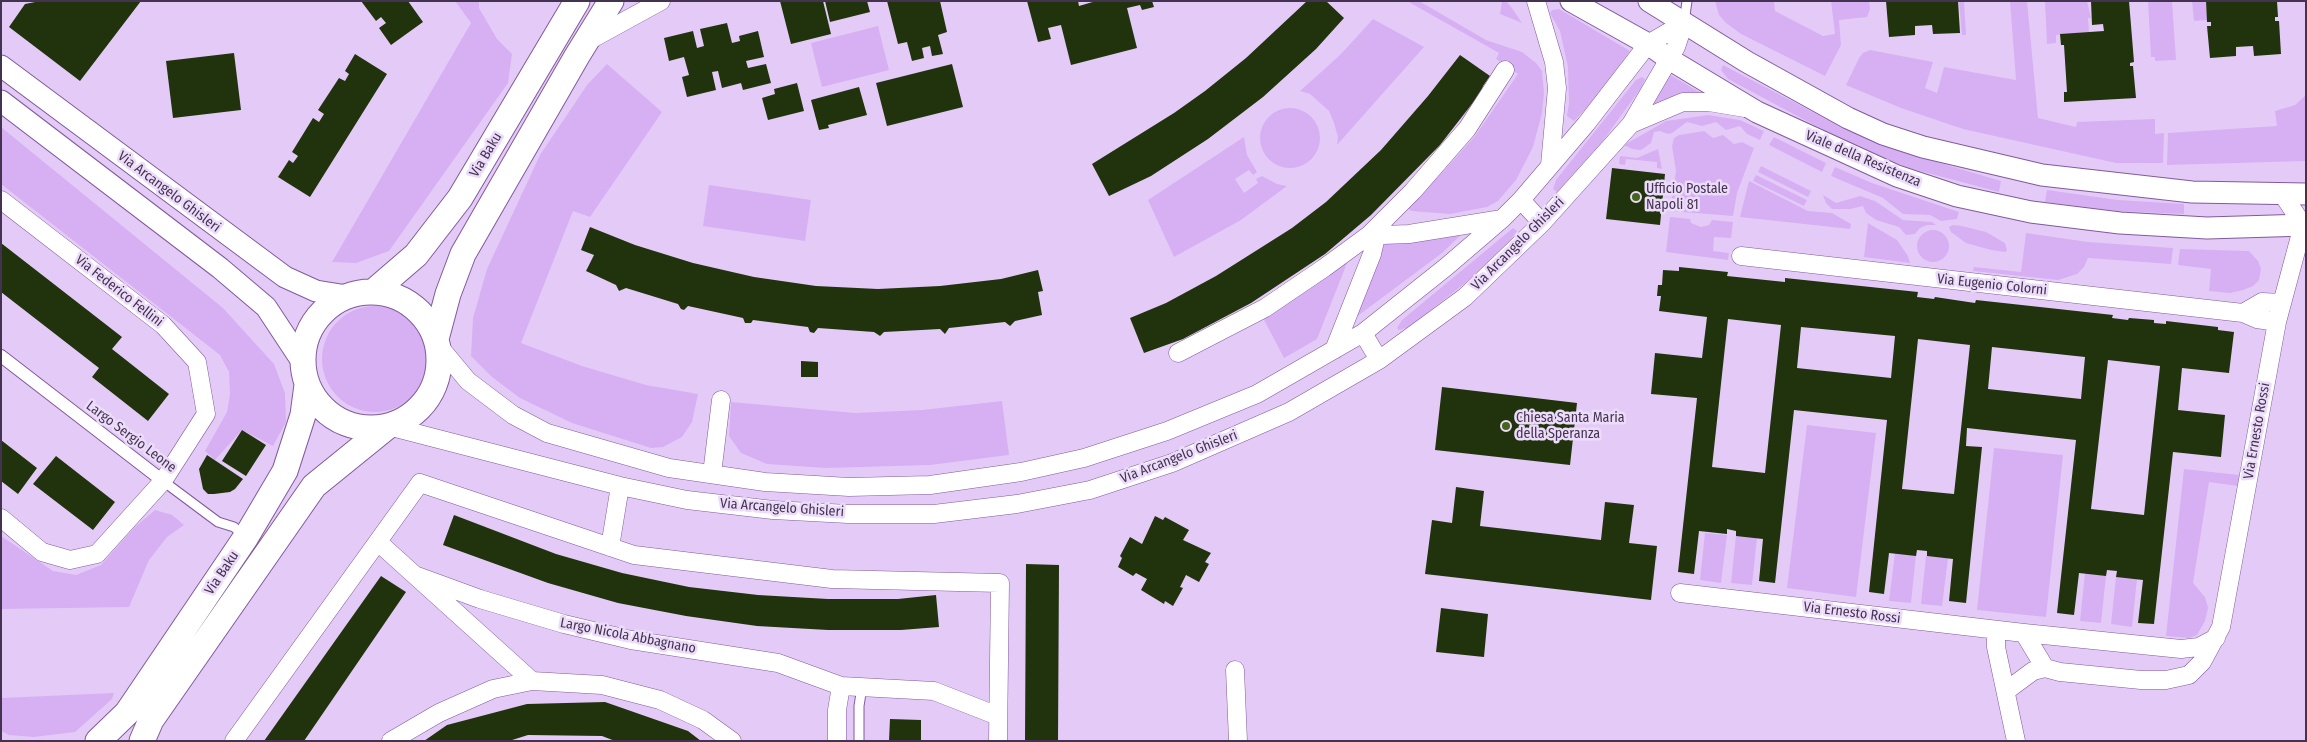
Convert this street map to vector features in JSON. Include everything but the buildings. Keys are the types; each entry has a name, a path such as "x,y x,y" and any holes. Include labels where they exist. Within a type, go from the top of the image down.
{"main road":[{"name":"Via Baku","path":"372,292 416,255 460,198 577,1"},
{"path":"437,342 427,321 408,303 384,293 372,292 347,296 336,302 319,316 307,335 305,374 328,413 353,426 374,428 388,426 412,415 430,396 439,371 437,342 448,294 463,254 611,1"},
{"name":"Via Baku","path":"98,741 127,713 246,537 286,470 303,415 305,374"},
{"name":"Via Baku","path":"142,741 151,720 314,486 388,426"}],"street":[{"path":"586,42 661,1"},
{"path":"1536,1 1554,62 1557,88 1550,165"},
{"name":"Viale della Resistenza","path":"1571,1 1648,44 1757,112 1896,176 1957,196 2031,212 2120,223 2207,228 2305,224"},
{"path":"1649,1 1746,62 1848,118 1883,134 1923,147 2042,175 2192,192 2306,194"},
{"name":"Via Arcangelo Ghisleri","path":"437,342 468,381 513,415 547,432 654,466 764,482 824,487 930,485 1021,472 1084,458 1158,434 1257,394 1363,333 1446,267 1502,219 1521,200 1586,124 1648,44 1684,23"},
{"name":"Via Arcangelo Ghisleri","path":"388,426 620,486 687,500 772,510 848,514 934,514 1017,504 1090,490 1172,462 1289,412 1380,360 1465,297 1542,223 1631,124 1670,59 1684,23"},
{"name":"Via Arcangelo Ghisleri","path":"1,66 285,277 316,291 347,296"},
{"path":"1178,353 1264,308 1324,268 1372,232 1413,191 1467,129 1505,70"},
{"path":"1,101 220,268 266,307 305,374"},
{"name":"Via Arcangelo Ghisleri","path":"1631,124 1683,102 1709,102 1747,108 1757,112"},
{"path":"2283,195 2305,224"},
{"name":"Via Federico Fellini","path":"1,200 164,324 196,362 206,414 163,481 98,554 70,560 42,552 1,518"},
{"path":"1521,200 1542,223"},
{"path":"1372,232 1383,235 1409,234 1502,219"},
{"name":"Via Ernesto Rossi","path":"2045,668 2060,672 2141,680 2178,679 2197,668 2216,638 2221,628 2277,322 2305,224"},
{"path":"1334,350 1372,254 1374,241 1372,232"},
{"name":"Via Eugenio Colorni","path":"1741,256 2243,313 2257,319 2277,322"},
{"path":"2243,313 2262,302 2282,303"},
{"path":"1363,333 1380,360"},
{"name":"Largo Sergio Leone","path":"1,356 163,481"},
{"path":"712,474 721,400"},
{"path":"234,741 420,484 634,555 832,579 1000,583 998,741"},
{"path":"930,485 934,514"},
{"path":"610,546 620,486"},
{"path":"378,542 532,681"},
{"name":"Largo Nicola Abbagnano","path":"417,576 480,599 564,624 631,640 778,663 841,686 934,691 998,716"},
{"name":"Via Ernesto Rossi","path":"1680,593 1996,630 2181,649 2199,647 2216,638"},
{"path":"1996,630 1996,646 2016,741"},
{"path":"2006,691 2033,671 2045,668 2024,633"},
{"path":"1235,670 1238,741"},
{"path":"391,741 439,713 493,689 532,681 602,685 660,700 703,720 732,741"},
{"path":"837,741 837,710 841,686"}],"lane":[{"path":"1684,23 1687,1"},
{"name":"Largo Sergio Leone","path":"163,481 218,522 234,527 246,537"},
{"path":"859,741 859,706 862,687"}],"shaded area":[{"path":"455,1 479,1 479,8 497,39 512,54 508,83 389,251 356,263 332,262 471,23"},
{"path":"1407,1 1419,1 1486,40 1522,52 1536,63 1542,71 1544,93 1542,113 1533,147 1516,180 1498,201 1487,207 1450,214 1411,211 1406,207 1442,173 1475,136 1518,74 1496,59 1499,53"},
{"path":"1502,1 1506,1 1522,23 1500,14"},
{"path":"1715,1 1774,1 1775,11 1823,36 1835,34 1831,1 1869,1 1870,9 1867,17 1839,20 1841,45 1825,76 1741,34 1719,15"},
{"path":"1959,1 1964,1 1966,35 1962,35"},
{"path":"2010,1 2027,1 2038,118 2076,127 2077,122 2155,119 2155,134 2164,133 2163,163 2116,163 1963,129 1901,108 1846,85 1859,58 1863,53 1870,50 1933,62 1925,88 1937,93 1944,67 2016,80"},
{"path":"2087,1 2091,18 2088,18 2089,32 2056,35 2056,43 2047,44 2045,2"},
{"path":"2148,1 2172,1 2176,60 2155,61 2155,57 2151,57"},
{"path":"2192,1 2206,1 2207,20 2194,21"},
{"path":"1559,9 1630,51 1598,96 1574,121 1567,116 1569,103 1568,67 1560,31 1550,13 1552,10"},
{"path":"1373,19 1424,47 1337,145 1338,137 1329,111 1310,94 1300,91 1340,55"},
{"path":"878,26 889,70 822,87 811,43"},
{"path":"607,64 662,112 590,217 573,211 521,343 582,366 646,385 698,394 692,422 682,437 663,447 651,448 572,423 520,398 492,377 471,356 473,318 487,269 540,155 587,85"},
{"path":"1723,65 1849,131 1913,155 2001,181 1999,192 1909,168 1844,141 1728,79 1721,70"},
{"path":"1667,73 1706,96 1653,106"},
{"path":"1642,77 1645,79 1641,88 1602,142 1557,192 1553,189 1556,180 1636,80"},
{"path":"2306,95 2306,161 2167,165 2168,133 2277,126 2275,111 2295,105"},
{"path":"1290,108 1307,113 1315,121 1320,138 1315,155 1307,163 1290,168 1273,163 1265,155 1260,138 1265,121 1273,113"},
{"path":"1708,115 1740,120 1764,131 1760,140 1747,134 1740,126 1726,130 1716,122 1702,126 1687,122 1672,133 1654,132 1651,143 1641,150 1632,149 1624,145 1666,121"},
{"path":"1,127 223,308 274,364 285,393 286,422 273,446 242,430 215,460 205,451 227,412 230,394 229,372 220,355 1,184"},
{"path":"1704,131 1713,138 1723,135 1734,144 1742,142 1754,148 1737,193 1733,216 1670,211 1676,171 1672,146 1674,138 1679,135"},
{"path":"1244,137 1247,155 1257,172 1253,175 1249,170 1235,179 1244,193 1258,183 1256,179 1262,176 1277,184 1287,186 1241,220 1174,257 1148,200"},
{"path":"1774,137 1826,163 1822,172 1769,145"},
{"path":"1658,149 1662,169 1657,168 1657,162 1626,159 1625,165 1619,164 1620,156 1637,158"},
{"path":"1761,166 1811,191 1808,197 1758,172"},
{"path":"1835,167 1872,183 1959,212 1957,219 1941,221 1930,215 1903,214 1883,198 1831,176"},
{"path":"1756,175 1807,200 1804,206 1753,181"},
{"path":"1749,181 1808,211 1832,213 1851,224 1850,229 1740,217"},
{"path":"709,185 811,200 805,241 703,226"},
{"path":"2047,190 2118,200 2184,204 2184,214 2117,211 2045,202"},
{"path":"1823,195 1836,203 1860,196 1875,201 1903,220 1932,222 1936,225 1927,225 1920,228 1915,234 1906,235 1899,227 1876,220 1866,213 1863,206 1850,209 1832,209 1826,203"},
{"path":"1670,217 1690,219 1691,223 1701,227 1709,225 1712,220 1733,222 1731,238 1714,237 1713,251 1729,253 1728,260 1666,252"},
{"path":"1868,223 1897,240 1908,256 1910,263 1864,257"},
{"path":"1953,225 1986,232 2005,243 2007,250 2005,252 1991,250 1966,243 1951,232 1949,227"},
{"path":"1513,228 1517,231 1508,244 1464,284 1409,327 1399,330 1397,328 1402,320"},
{"path":"1933,230 1944,235 1949,246 1944,257 1933,262 1922,257 1917,246 1922,235"},
{"path":"1463,233 1442,253 1355,318 1379,251 1388,241"},
{"path":"2026,233 2088,242 2173,248 2171,264 2088,258 2084,267 2077,274 2058,280 1973,271 1974,267 2021,272"},
{"path":"2180,249 2249,251 2258,261 2261,269 2259,280 2253,286 2230,293 2209,291 2211,269 2178,265"},
{"path":"1349,258 1317,339 1284,358 1262,316"},
{"path":"375,306 395,310 413,321 424,339 428,359 424,379 413,397 395,408 375,412 355,408 337,397 326,379 322,359 326,339 337,321 355,310"},
{"path":"1002,401 1009,455 930,465 825,468 767,464 741,453 729,436 731,402 855,413 922,410"},
{"path":"1807,425 1876,433 1856,597 1787,588"},
{"path":"1994,448 2063,455 2046,617 1977,610"},
{"path":"2184,469 2239,475 2238,486 2209,482 2193,583 2205,597 2208,608 2205,621 2197,635 2189,638 2166,636"},
{"path":"155,510 172,515 184,525 167,537 149,560 129,607 1,609 1,536 53,571 76,575 101,565 135,527"},
{"path":"1705,533 1727,535 1721,583 1700,580"},
{"path":"1736,535 1757,538 1752,585 1731,583"},
{"path":"1895,553 1916,555 1911,603 1889,601"},
{"path":"1926,556 1948,558 1942,606 1921,604"},
{"path":"2085,573 2106,576 2101,623 2080,621"},
{"path":"2116,577 2137,579 2132,627 2111,624"},
{"path":"114,693 112,699 75,732 34,737 9,735 1,731 1,698"}],"place":[{"name":"Ufficio Postale Napoli 81","path":"1636,197"},
{"name":"Chiesa Santa Maria della Speranza","path":"1506,426"}]}
